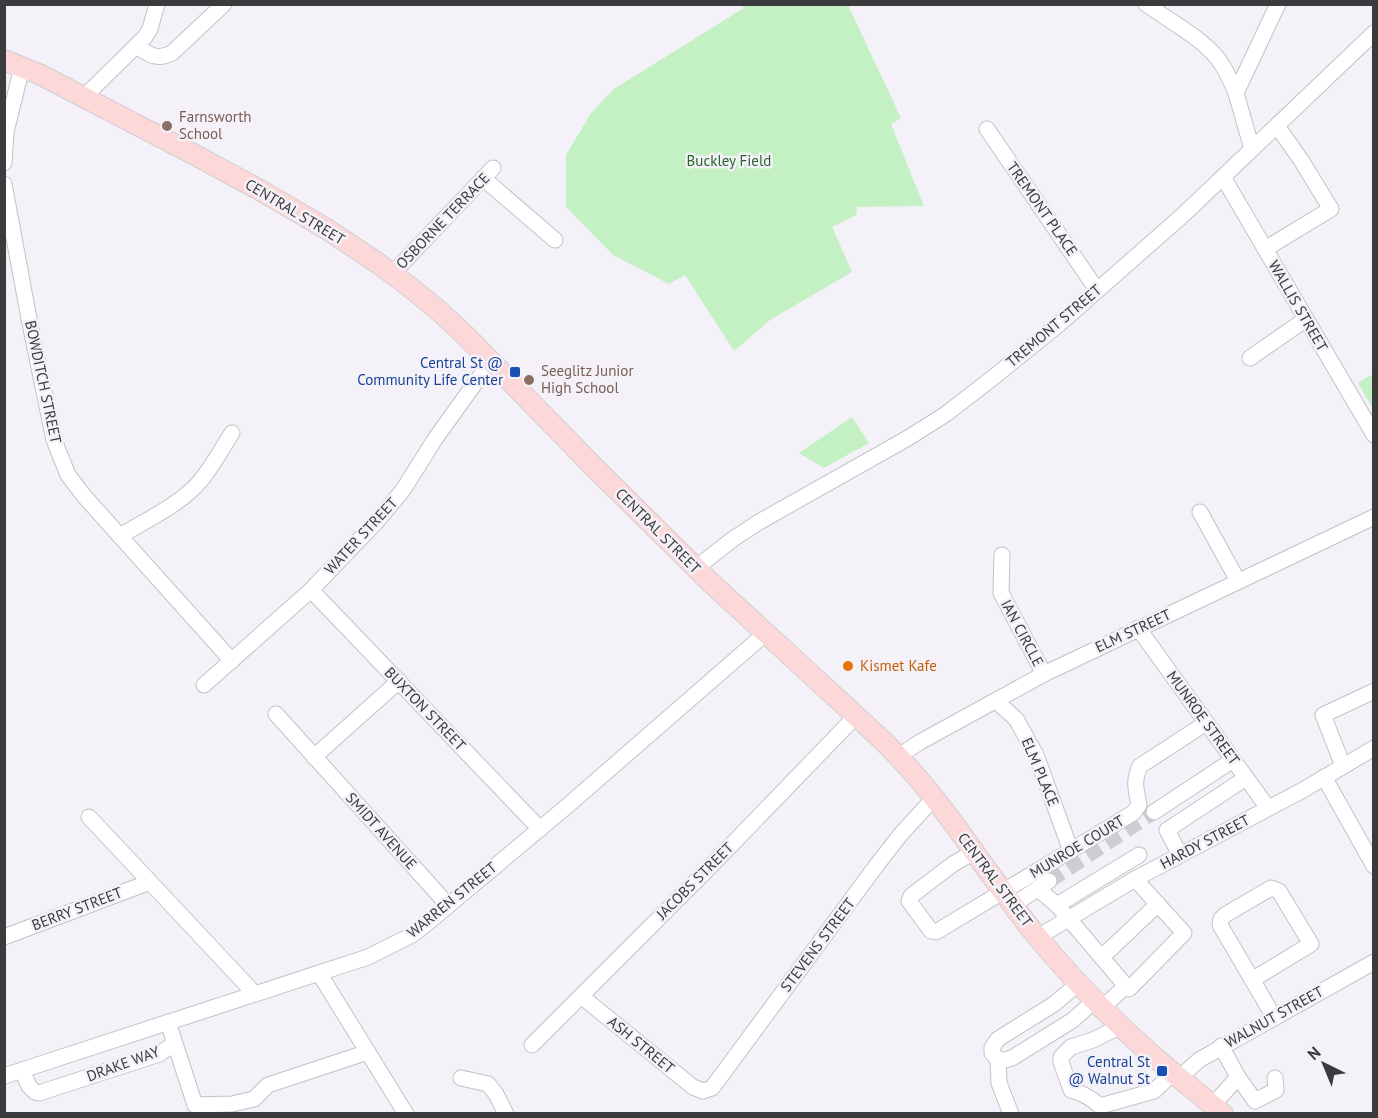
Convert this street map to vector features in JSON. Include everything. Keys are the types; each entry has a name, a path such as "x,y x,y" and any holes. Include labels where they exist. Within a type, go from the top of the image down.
{"main road":[{"name":"CENTRAL STREET","path":"13,63 193,154 315,222 392,274 438,310 696,568 899,756 934,798 1038,937 1079,983 1143,1048 1218,1109"}],"street":[{"path":"84,98 145,37 150,29 157,4"},
{"path":"136,46 153,56 164,57 172,53 224,4"},
{"path":"1146,4 1208,49 1219,60 1236,93 1252,149"},
{"path":"1236,93 1278,4"},
{"name":"TREMONT STREET","path":"696,568 759,522 934,422 996,376 1183,215 1374,33"},
{"path":"4,163 13,63"},
{"path":"1265,249 1332,209 1277,126"},
{"name":"TREMONT PLACE","path":"987,129 1098,290"},
{"name":"OSBORNE TERRACE","path":"392,274 488,173 555,240"},
{"name":"WALLIS STREET","path":"1223,177 1374,435"},
{"name":"BOWDITCH STREET","path":"4,184 54,440 68,475 84,496 232,661"},
{"path":"1250,358 1306,319"},
{"name":"WATER STREET","path":"204,685 311,590 378,520 403,490 435,439 491,361"},
{"path":"120,536 188,493 201,480 232,433"},
{"path":"1200,512 1238,581"},
{"name":"ELM STREET","path":"899,756 920,742 1044,674 1374,516"},
{"name":"IAN CIRCLE","path":"1002,555 1001,594 1044,674"},
{"name":"BUXTON STREET","path":"311,590 540,829"},
{"name":"MUNROE STREET","path":"1138,628 1268,808"},
{"name":"WARREN STREET","path":"4,1076 368,957 412,935 540,829 766,633"},
{"path":"314,757 399,681"},
{"path":"1343,766 1323,715 1372,692 1374,694"},
{"name":"ELM PLACE","path":"996,701 1016,718 1036,755 1071,851"},
{"name":"SMIDT AVENUE","path":"276,714 448,905"},
{"name":"JACOBS STREET","path":"532,1045 709,868 856,716"},
{"name":"MUNROE COURT","path":"1008,898 1071,851 1133,813 1138,805 1135,786 1140,766 1206,723"},
{"name":"HARDY STREET","path":"1038,937 1135,879 1374,748"},
{"path":"1154,812 1233,760"},
{"path":"1324,777 1369,847 1374,866"},
{"path":"1180,855 1167,830 1246,778"},
{"name":"STEVENS STREET","path":"703,1091 712,1088 720,1078 882,858 934,798"},
{"path":"89,817 255,994"},
{"path":"974,852 953,864 911,896 909,901 931,932 936,932 1008,898 1043,885 1068,919 1129,989 1184,933 1135,879"},
{"path":"1057,905 1139,855"},
{"name":"BERRY STREET","path":"4,937 150,882"},
{"path":"1252,980 1311,944 1279,891 1271,888 1221,919 1220,925 1252,980 1274,1017"},
{"path":"1102,957 1158,904"},
{"name":"WALNUT STREET","path":"1121,1026 1093,1040 1071,1047 1061,1057 1060,1062 1071,1090 1090,1098 1100,1106 1154,1091 1221,1046 1374,962"},
{"path":"319,973 406,1113"},
{"path":"1011,1113 999,1083 998,1060 992,1053 992,1048 998,1039 1054,1004 1079,983"},
{"path":"998,1060 1012,1058 1126,986"},
{"name":"ASH STREET","path":"581,996 693,1088 703,1091"},
{"path":"168,1022 174,1044"},
{"name":"DRAKE WAY","path":"22,1070 29,1086 39,1093 159,1054 174,1044 195,1105 232,1104 254,1099 268,1085 368,1052"},
{"path":"1221,1046 1238,1077 1256,1101 1276,1090 1275,1078"},
{"path":"1218,1109 1238,1077"},
{"path":"461,1078 488,1084 506,1113"}],"green space":[{"name":"Buckley Field","path":"741,5 848,5 901,118 891,124 924,206 857,207 856,215 832,227 852,272 770,320 734,351 685,275 669,284 613,255 566,207 566,155 591,113 614,89 744,8"},
{"path":"1373,374 1373,409 1358,383"},
{"path":"852,417 869,443 824,468 799,453"}],"tunnel":[{"path":"1049,881 1154,812"}],"place":[{"name":"Farnsworth School","path":"167,126"},
{"name":"Central St @ Community Life Center","path":"515,372"},
{"name":"Seeglitz Junior High School","path":"529,380"},
{"name":"Kismet Kafe","path":"848,666"},
{"name":"Central St @ Walnut St","path":"1162,1071"}]}
